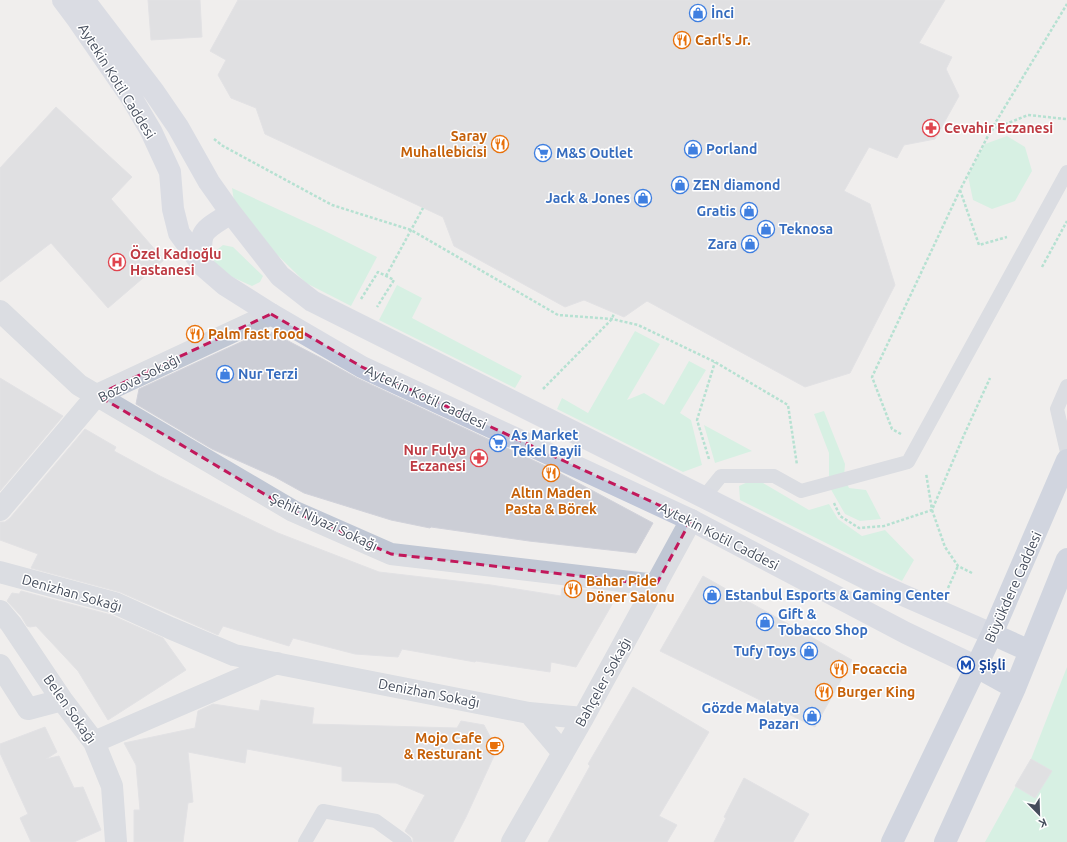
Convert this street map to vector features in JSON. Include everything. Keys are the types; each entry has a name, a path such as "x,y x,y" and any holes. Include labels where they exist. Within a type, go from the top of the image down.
{"main road":[{"name":"Aytekin Kotil Caddesi","path":"63,0 130,96 151,131 170,172 173,210 179,233 203,266 225,285 362,368 692,520 906,633 976,667"},
{"name":"Aytekin Kotil Caddesi","path":"84,0 154,92 194,156 208,182 231,213 280,276 312,301 710,490 873,582 992,634"},
{"path":"170,172 178,182 190,176 194,156"},
{"path":"203,266 200,245 202,235 210,226 231,213"},
{"name":"Büyükdere Caddesi","path":"892,842 992,634 1067,460"},
{"path":"945,842 1015,688 1067,559"},
{"path":"992,634 1030,651"},
{"path":"976,667 1015,688"}],"street":[{"name":"Şehit Niyazi Sokağı","path":"0,311 79,385 293,511 391,554 656,585"},
{"name":"Bozova Sokağı","path":"0,510 97,395 271,314"},
{"name":"Bahçeler Sokağı","path":"512,842 583,718 692,520"},
{"name":"Denizhan Sokağı","path":"0,572 115,603 234,655 529,713 583,718"},
{"name":"Belen Sokağı","path":"0,611 11,624 62,700 94,742 112,786 116,842"},
{"path":"94,742 278,663"},
{"path":"0,665 28,709 62,700"},
{"path":"529,713 563,753"}],"lane":[{"path":"710,490 721,476 774,476 801,491 908,462 1067,172"},
{"path":"1067,386 1057,409 1067,452"},
{"path":"305,842 323,811 376,821 405,842"}],"path":[{"path":"892,429 872,377 960,190 991,130 1067,4"},
{"path":"991,130 1028,115 1067,118"},
{"path":"223,146 332,205 411,230 558,315 612,319 638,326 715,362 788,406 801,491"},
{"path":"960,190 979,244 1008,237"},
{"path":"386,276 423,208"},
{"path":"1042,267 1067,221"},
{"path":"359,302 378,272 394,280 376,310"},
{"path":"543,389 612,319 614,313"},
{"path":"710,490 697,420 715,362"},
{"path":"972,573 958,566 945,547 932,510 990,378"},
{"path":"833,500 840,516 860,528 884,526"},
{"path":"947,590 958,566"}],"highlighted area":[{"path":"271,314 362,367 691,520 656,585 391,554 293,511 97,395"}],"green space":[{"path":"1007,136 1025,147 1032,171 1015,201 992,209 973,200 968,176 985,144"},
{"path":"232,188 321,229 377,257 351,306 306,283 258,236 235,208"},
{"path":"223,245 233,247 263,276 260,282 252,286 223,273 215,266 213,253"},
{"path":"397,285 422,298 412,318 522,376 515,388 379,320"},
{"path":"635,331 660,344 627,400 644,393 664,405 689,361 706,370 680,413 691,420 702,465 683,472 557,409 562,398 588,413"},
{"path":"824,411 845,464 844,477 849,488 866,490 881,519 860,521 845,514 829,486 829,453 814,414"},
{"path":"704,425 752,451 715,463"},
{"path":"750,481 763,483 809,510 829,504 838,519 862,536 885,530 914,560 902,581 740,500 739,486"},
{"path":"1067,667 1067,842 985,842 1031,759"}],"building":[{"path":"148,0 200,0 202,37 151,40"},
{"path":"238,0 945,0 919,43 952,57 946,69 959,96 935,139 904,145 897,158 869,147 844,191 870,204 895,285 850,373 805,387 647,301 624,317 584,300 565,307 454,246 443,217 265,134 256,108 231,98 218,75 226,60 210,51"},
{"path":"56,107 132,177 111,199 164,260 108,308 51,243 0,282 0,168"},
{"path":"267,330 357,378 554,470 653,523 636,553 430,528 391,520 304,493 275,477 212,449 136,404 139,389"},
{"path":"0,378 63,416 0,491"},
{"path":"85,429 116,447 114,451 160,476 278,533 379,572 491,585 561,596 562,588 606,592 605,600 614,601 576,667 551,662 550,672 475,662 402,649 398,657 355,654 293,638 289,646 223,626 218,635 120,592 31,568 38,554 0,540 0,522 5,522 10,518"},
{"path":"703,576 852,660 815,727 660,651"},
{"path":"21,591 111,615 163,638 186,670 108,720 78,671 36,626 27,626 21,616 7,601 12,593 19,594"},
{"path":"633,687 709,732 659,816 677,825 667,842 548,842 590,766 588,764"},
{"path":"261,700 314,708 312,724 457,728 461,721 484,725 495,746 494,756 453,842 413,842 413,838 405,831 425,795 396,783 342,781 342,767 247,749 245,763 188,752 193,802 188,803 183,842 134,842 134,810 140,810 136,765 124,743 195,728 198,711 213,704 259,711"},
{"path":"45,727 57,752 46,759 59,756 74,788 83,787 101,830 74,842 31,842 20,818 28,814 0,753 0,744"},
{"path":"1031,759 1052,771 1035,798 1015,786"},
{"path":"744,778 809,814 793,842 714,842 726,818 724,817"}],"place":[{"name":"İnci","path":"698,13"},
{"name":"Carl's Jr.","path":"682,40"},
{"name":"Cevahir Eczanesi","path":"931,128"},
{"name":"Saray Muhallebicisi","path":"500,144"},
{"name":"Porland","path":"693,149"},
{"name":"M&S Outlet","path":"543,153"},
{"name":"ZEN diamond","path":"680,185"},
{"name":"Jack & Jones","path":"643,198"},
{"name":"Gratis","path":"749,211"},
{"name":"Teknosa","path":"766,229"},
{"name":"Zara","path":"750,244"},
{"name":"Özel Kadıoğlu Hastanesi","path":"117,262"},
{"name":"Palm fast food","path":"195,334"},
{"name":"Nur Terzi","path":"225,374"},
{"name":"As Market Tekel Bayii","path":"498,443"},
{"name":"Nur Fulya Eczanesi","path":"479,458"},
{"name":"Altın Maden Pasta & Börek","path":"551,473"},
{"name":"Bahar Pide Döner Salonu","path":"573,589"},
{"name":"Estanbul Esports & Gaming Center","path":"712,595"},
{"name":"Gift & Tobacco Shop","path":"765,622"},
{"name":"Tufy Toys","path":"809,651"},
{"name":"Şişli","path":"966,665"},
{"name":"Focaccia","path":"839,669"},
{"name":"Burger King","path":"824,692"},
{"name":"Gözde Malatya Pazarı","path":"812,716"},
{"name":"Mojo Cafe & Resturant","path":"495,746"}]}
